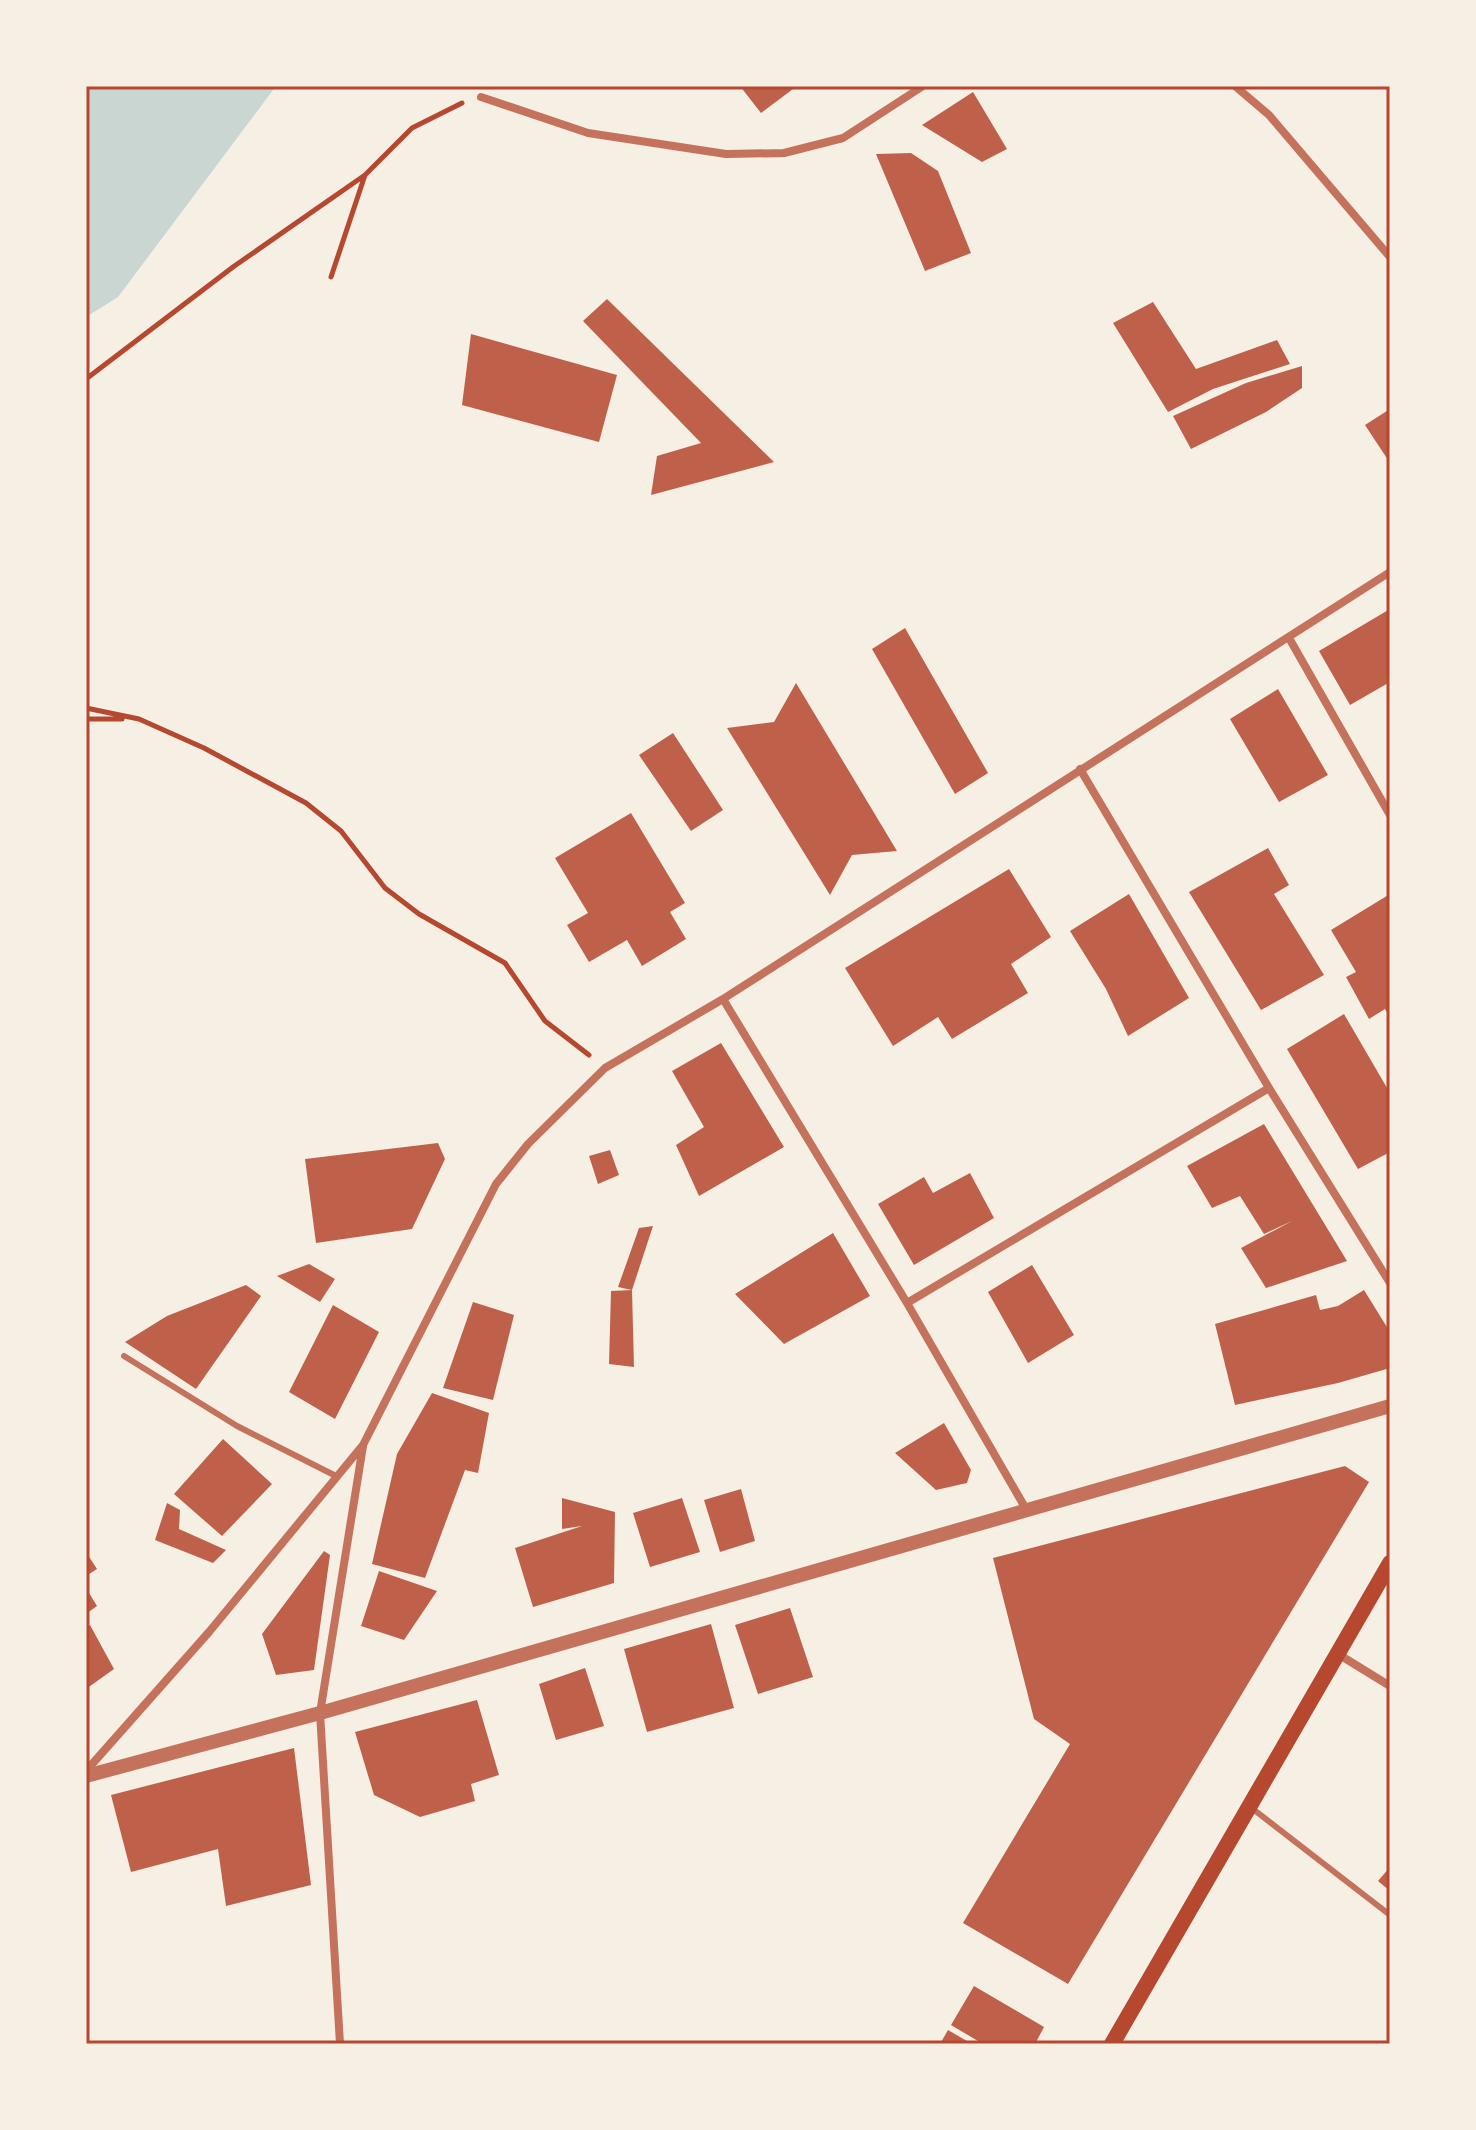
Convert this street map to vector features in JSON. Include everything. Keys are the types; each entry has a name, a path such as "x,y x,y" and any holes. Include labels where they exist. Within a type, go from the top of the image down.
{"main road":[{"path":"1112,2044 1390,1563"}],"street":[{"path":"481,97 588,133 726,154 770,153 843,138 923,86"},
{"path":"1235,86 1269,115 1390,257"},
{"path":"86,1774 209,1632 363,1445 496,1184 528,1144 605,1068 723,999 1390,572"},
{"path":"1289,638 1390,815"},
{"path":"1080,769 1269,1088 1390,1283"},
{"path":"723,999 907,1303 1026,1509"},
{"path":"907,1303 1269,1088"},
{"path":"86,1774 320,1713 1390,1406"},
{"path":"340,2044 320,1713 363,1445"},
{"path":"1338,1654 1390,1686"}],"lane":[{"path":"124,1356 237,1426 336,1476"},
{"path":"1249,1806 1390,1915"}],"path":[{"path":"86,379 233,267 365,175 412,128 449,107 481,97"},
{"path":"331,277 365,175"},
{"path":"86,708 139,719 204,748 306,803 341,831 385,888 419,914 505,963 545,1021 605,1068"},
{"path":"86,719 139,719"}],"shaded area":[{"path":"86,86 276,86 118,297 86,317"}],"building":[{"path":"740,86 797,86 761,113"},
{"path":"973,92 1007,149 982,162 922,125"},
{"path":"911,153 938,171 971,253 925,271 876,154"},
{"path":"607,299 774,462 651,495 657,456 701,443 583,321"},
{"path":"1153,302 1196,369 1277,340 1290,364 1213,389 1168,412 1113,323"},
{"path":"471,334 617,375 599,442 462,405"},
{"path":"1302,366 1302,388 1266,412 1191,449 1173,416 1246,383"},
{"path":"1390,409 1390,463 1365,425"},
{"path":"1390,609 1390,682 1350,705 1319,651"},
{"path":"905,628 988,773 955,794 872,649"},
{"path":"796,683 897,851 852,855 830,895 727,728 774,722"},
{"path":"1278,689 1328,775 1279,802 1230,719"},
{"path":"673,733 723,810 691,831 639,755"},
{"path":"631,813 685,903 670,912 686,939 642,966 627,940 589,962 567,925 588,913 555,858"},
{"path":"1268,848 1289,885 1274,894 1324,975 1261,1010 1189,892"},
{"path":"1009,869 1051,937 1011,964 1028,993 952,1039 938,1017 893,1046 845,968"},
{"path":"1129,894 1189,998 1128,1036 1106,989 1070,931"},
{"path":"1390,894 1390,1018 1385,1009 1369,1019 1346,977 1356,972 1331,930"},
{"path":"1344,1014 1390,1093 1390,1152 1358,1169 1287,1049"},
{"path":"721,1043 784,1147 699,1196 676,1145 704,1127 672,1071"},
{"path":"1264,1124 1347,1261 1266,1288 1241,1248 1292,1221 1264,1234 1240,1196 1212,1208 1187,1166"},
{"path":"438,1143 445,1159 412,1229 316,1243 305,1159"},
{"path":"610,1150 619,1175 598,1184 589,1156"},
{"path":"970,1173 994,1218 914,1265 878,1204 924,1177 933,1193"},
{"path":"653,1226 632,1290 618,1287 639,1228"},
{"path":"833,1233 870,1296 784,1344 735,1294"},
{"path":"309,1264 335,1279 320,1302 277,1276"},
{"path":"1032,1265 1074,1335 1028,1363 988,1292"},
{"path":"246,1285 261,1296 196,1389 125,1342 167,1316"},
{"path":"632,1290 634,1367 609,1364 611,1291"},
{"path":"1364,1290 1390,1332 1390,1368 1338,1383 1235,1405 1215,1324 1316,1295 1320,1310 1338,1306"},
{"path":"473,1302 514,1315 493,1400 443,1388"},
{"path":"333,1305 379,1332 335,1419 289,1392"},
{"path":"432,1393 489,1413 478,1473 465,1470 425,1578 372,1564 397,1454"},
{"path":"944,1423 971,1470 967,1483 936,1490 895,1453"},
{"path":"223,1439 272,1484 222,1536 174,1494"},
{"path":"1345,1466 1369,1482 1068,1984 963,1923 1070,1744 1034,1719 993,1558"},
{"path":"741,1489 755,1541 720,1552 704,1500"},
{"path":"562,1498 615,1512 614,1583 533,1607 515,1548 582,1526 562,1529"},
{"path":"682,1498 700,1552 650,1567 633,1513"},
{"path":"167,1503 180,1510 179,1529 226,1550 213,1563 155,1540"},
{"path":"324,1551 330,1555 314,1670 276,1675 262,1634"},
{"path":"86,1552 97,1569 86,1576"},
{"path":"379,1571 437,1591 404,1640 361,1626"},
{"path":"86,1588 97,1606 86,1614"},
{"path":"790,1608 813,1677 758,1694 735,1625"},
{"path":"711,1624 734,1708 647,1732 624,1649"},
{"path":"90,1625 114,1669 86,1689 86,1627"},
{"path":"585,1668 604,1726 556,1740 539,1684"},
{"path":"477,1700 499,1775 471,1784 475,1801 420,1817 374,1795 355,1732"},
{"path":"294,1748 311,1885 226,1906 218,1849 131,1872 111,1795"},
{"path":"1390,1867 1390,1891 1378,1881"},
{"path":"974,1986 1044,2027 1035,2044 983,2044 951,2025"},
{"path":"948,2030 972,2044 940,2044"}]}
